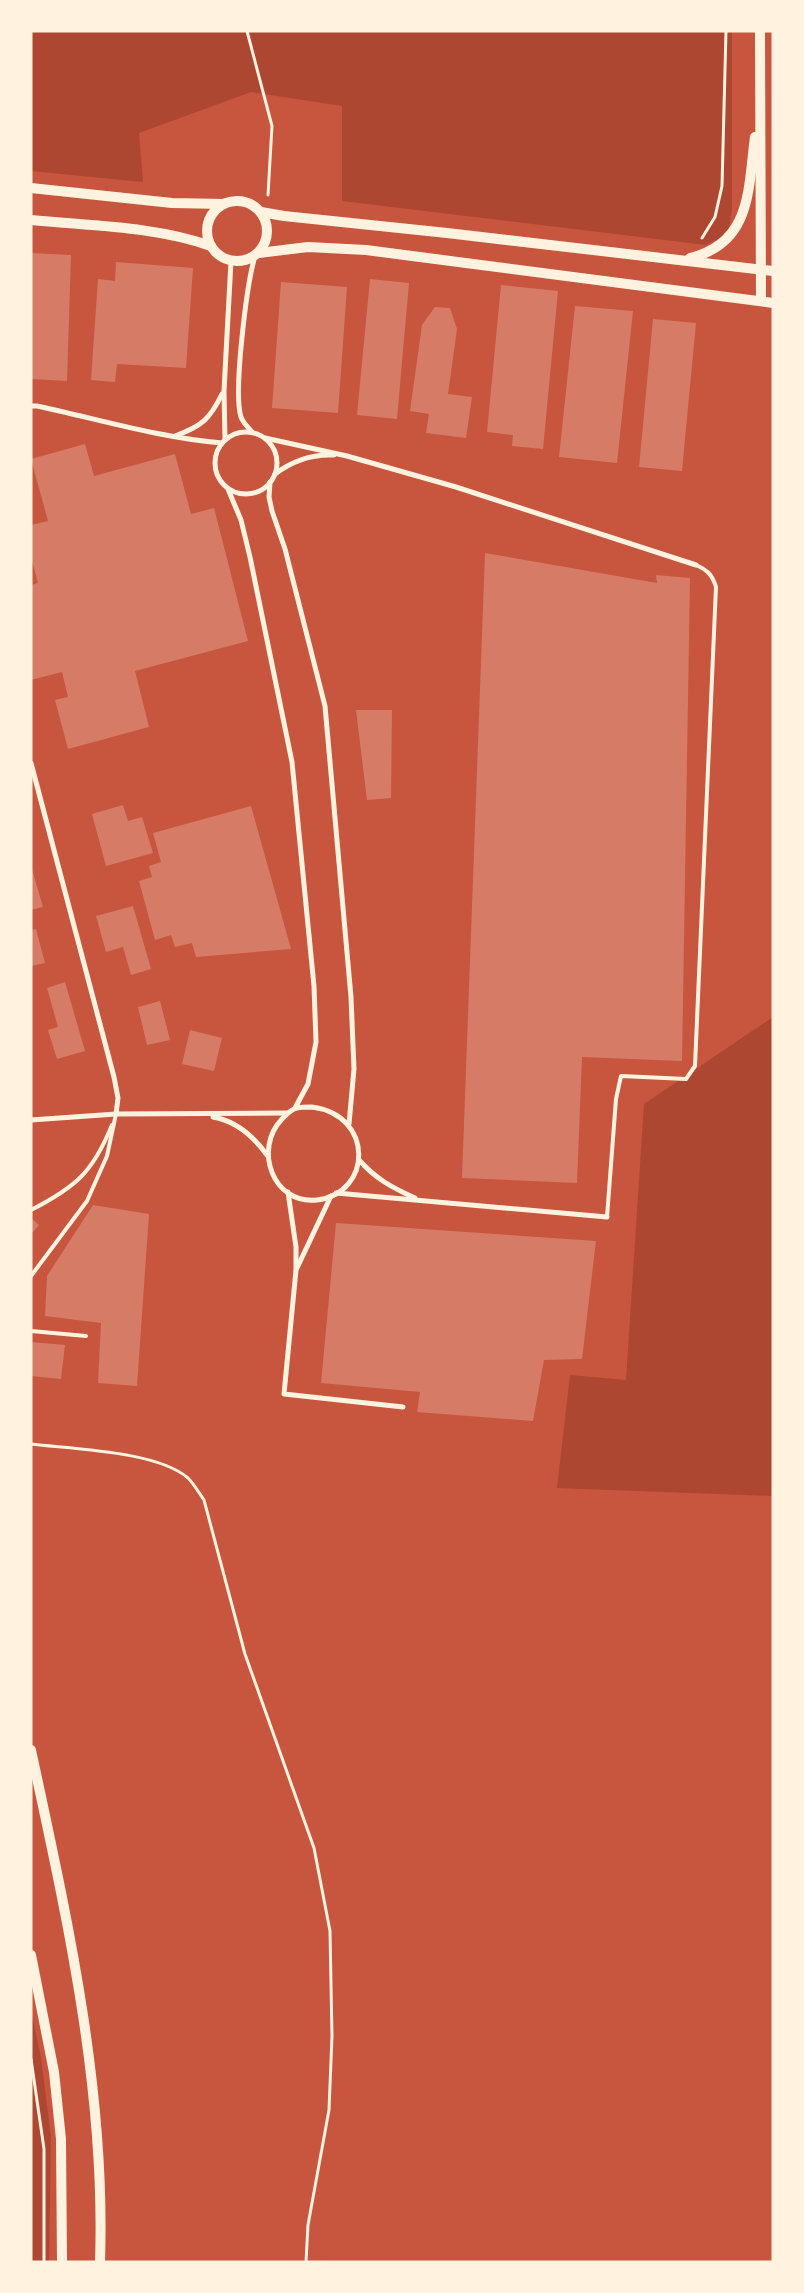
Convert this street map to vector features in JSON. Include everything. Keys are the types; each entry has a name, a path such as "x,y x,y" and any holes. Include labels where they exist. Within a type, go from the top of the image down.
{"main road":[{"path":"760,31 761,302"},
{"path":"684,259 705,254 720,247 737,227 743,214 748,186 760,98"},
{"path":"31,188 172,203 224,204 240,201 254,206 261,212 268,228 264,245 257,254 248,260 231,261 218,254 208,239 208,222 212,215 224,204"},
{"path":"261,212 684,259 773,271"},
{"path":"31,220 162,232 211,246"},
{"path":"257,254 308,247 366,250 773,303"},
{"path":"31,1750 85,2021 98,2142 100,2262"},
{"path":"31,1955 54,2072 61,2139 62,2262"}],"street":[{"path":"252,433 241,416 239,390 249,281 257,254"},
{"path":"231,261 224,391 224,442 216,457 215,464 219,478 228,489 235,503 248,548 292,762 314,986 316,1042 308,1084 295,1108 288,1113 273,1132 267,1155"},
{"path":"174,437 208,420 224,391"},
{"path":"31,406 97,418 174,437 224,442 238,433 252,433 265,438 347,456 456,487 696,565"},
{"path":"228,489 251,494 265,488 270,482 275,474 277,458 265,438"},
{"path":"275,474 296,461 312,457 347,456"},
{"path":"270,482 269,497 272,512 285,549 325,706 351,996 354,1078 349,1124"},
{"path":"31,763 114,1077 118,1098 116,1114"},
{"path":"295,1108 326,1109 339,1115 349,1124 355,1134 359,1148 359,1160 355,1173 347,1184 334,1195 312,1232 296,1270"},
{"path":"31,1120 116,1114 288,1113"},
{"path":"198,1115 221,1118 250,1135 267,1155 274,1176 288,1192 302,1198 317,1200 334,1195 418,1199 607,1217"},
{"path":"359,1160 372,1175 382,1182 418,1199"},
{"path":"288,1192 296,1247 296,1270 284,1394 403,1407"}],"lane":[{"path":"607,1217 616,1099 621,1076 686,1079 695,1066 716,586 713,577 707,570 696,565"},
{"path":"31,1210 71,1187 88,1171 102,1151 116,1114"},
{"path":"31,1276 87,1201 107,1156 116,1114"},
{"path":"31,1331 86,1336"}],"path":[{"path":"247,31 272,126 268,195"},
{"path":"684,259 702,238 715,217 722,186 726,31"},
{"path":"31,1444 131,1456 173,1468 188,1479 204,1500 245,1654 314,1848 330,1930 332,2036 329,2110 308,2225 306,2262"},
{"path":"31,2059 44,2149 44,2262"}],"shaded area":[{"path":"31,31 732,31 732,210 728,234 706,245 342,201 342,106 251,92 139,133 143,182 31,171"},
{"path":"773,1017 773,1496 557,1488 570,1375 626,1380 644,1104"},
{"path":"31,2010 41,2058 51,2137 49,2262 31,2262"}],"building":[{"path":"31,253 71,255 67,381 31,379"},
{"path":"116,262 193,268 186,368 117,364 115,382 91,380 98,279 115,281"},
{"path":"370,279 409,283 397,419 357,415"},
{"path":"281,282 347,287 338,413 272,408"},
{"path":"501,285 558,291 543,449 512,446 513,435 487,432"},
{"path":"575,306 633,311 617,463 559,457"},
{"path":"435,307 450,308 457,329 448,394 472,397 466,438 426,433 429,414 410,411 422,325"},
{"path":"653,319 696,323 682,471 639,467"},
{"path":"85,444 94,476 175,454 191,514 214,508 248,641 135,671 149,727 68,749 55,700 68,697 62,672 31,680 31,585 38,583 31,557 31,525 48,521 31,459"},
{"path":"485,553 657,583 656,575 690,578 682,1061 582,1057 577,1183 462,1178"},
{"path":"356,710 392,710 391,798 367,800"},
{"path":"123,805 128,821 142,817 153,853 106,866 92,814"},
{"path":"251,806 291,949 196,957 192,943 175,947 171,935 155,940 139,881 152,877 149,866 161,862 153,833"},
{"path":"31,866 43,907 31,910"},
{"path":"133,906 151,969 131,975 123,947 106,952 96,916"},
{"path":"36,929 45,963 31,966 31,930"},
{"path":"65,982 85,1051 57,1059 48,1030 58,1027 47,988"},
{"path":"160,1001 170,1040 147,1045 138,1007"},
{"path":"190,1030 222,1038 214,1071 182,1064"},
{"path":"93,1205 149,1214 137,1386 98,1383 101,1323 45,1316 47,1276"},
{"path":"31,1218 39,1225 31,1234"},
{"path":"336,1223 596,1241 582,1359 544,1360 533,1421 417,1412 420,1392 321,1383"},
{"path":"31,1342 65,1345 61,1379 31,1376"}]}
